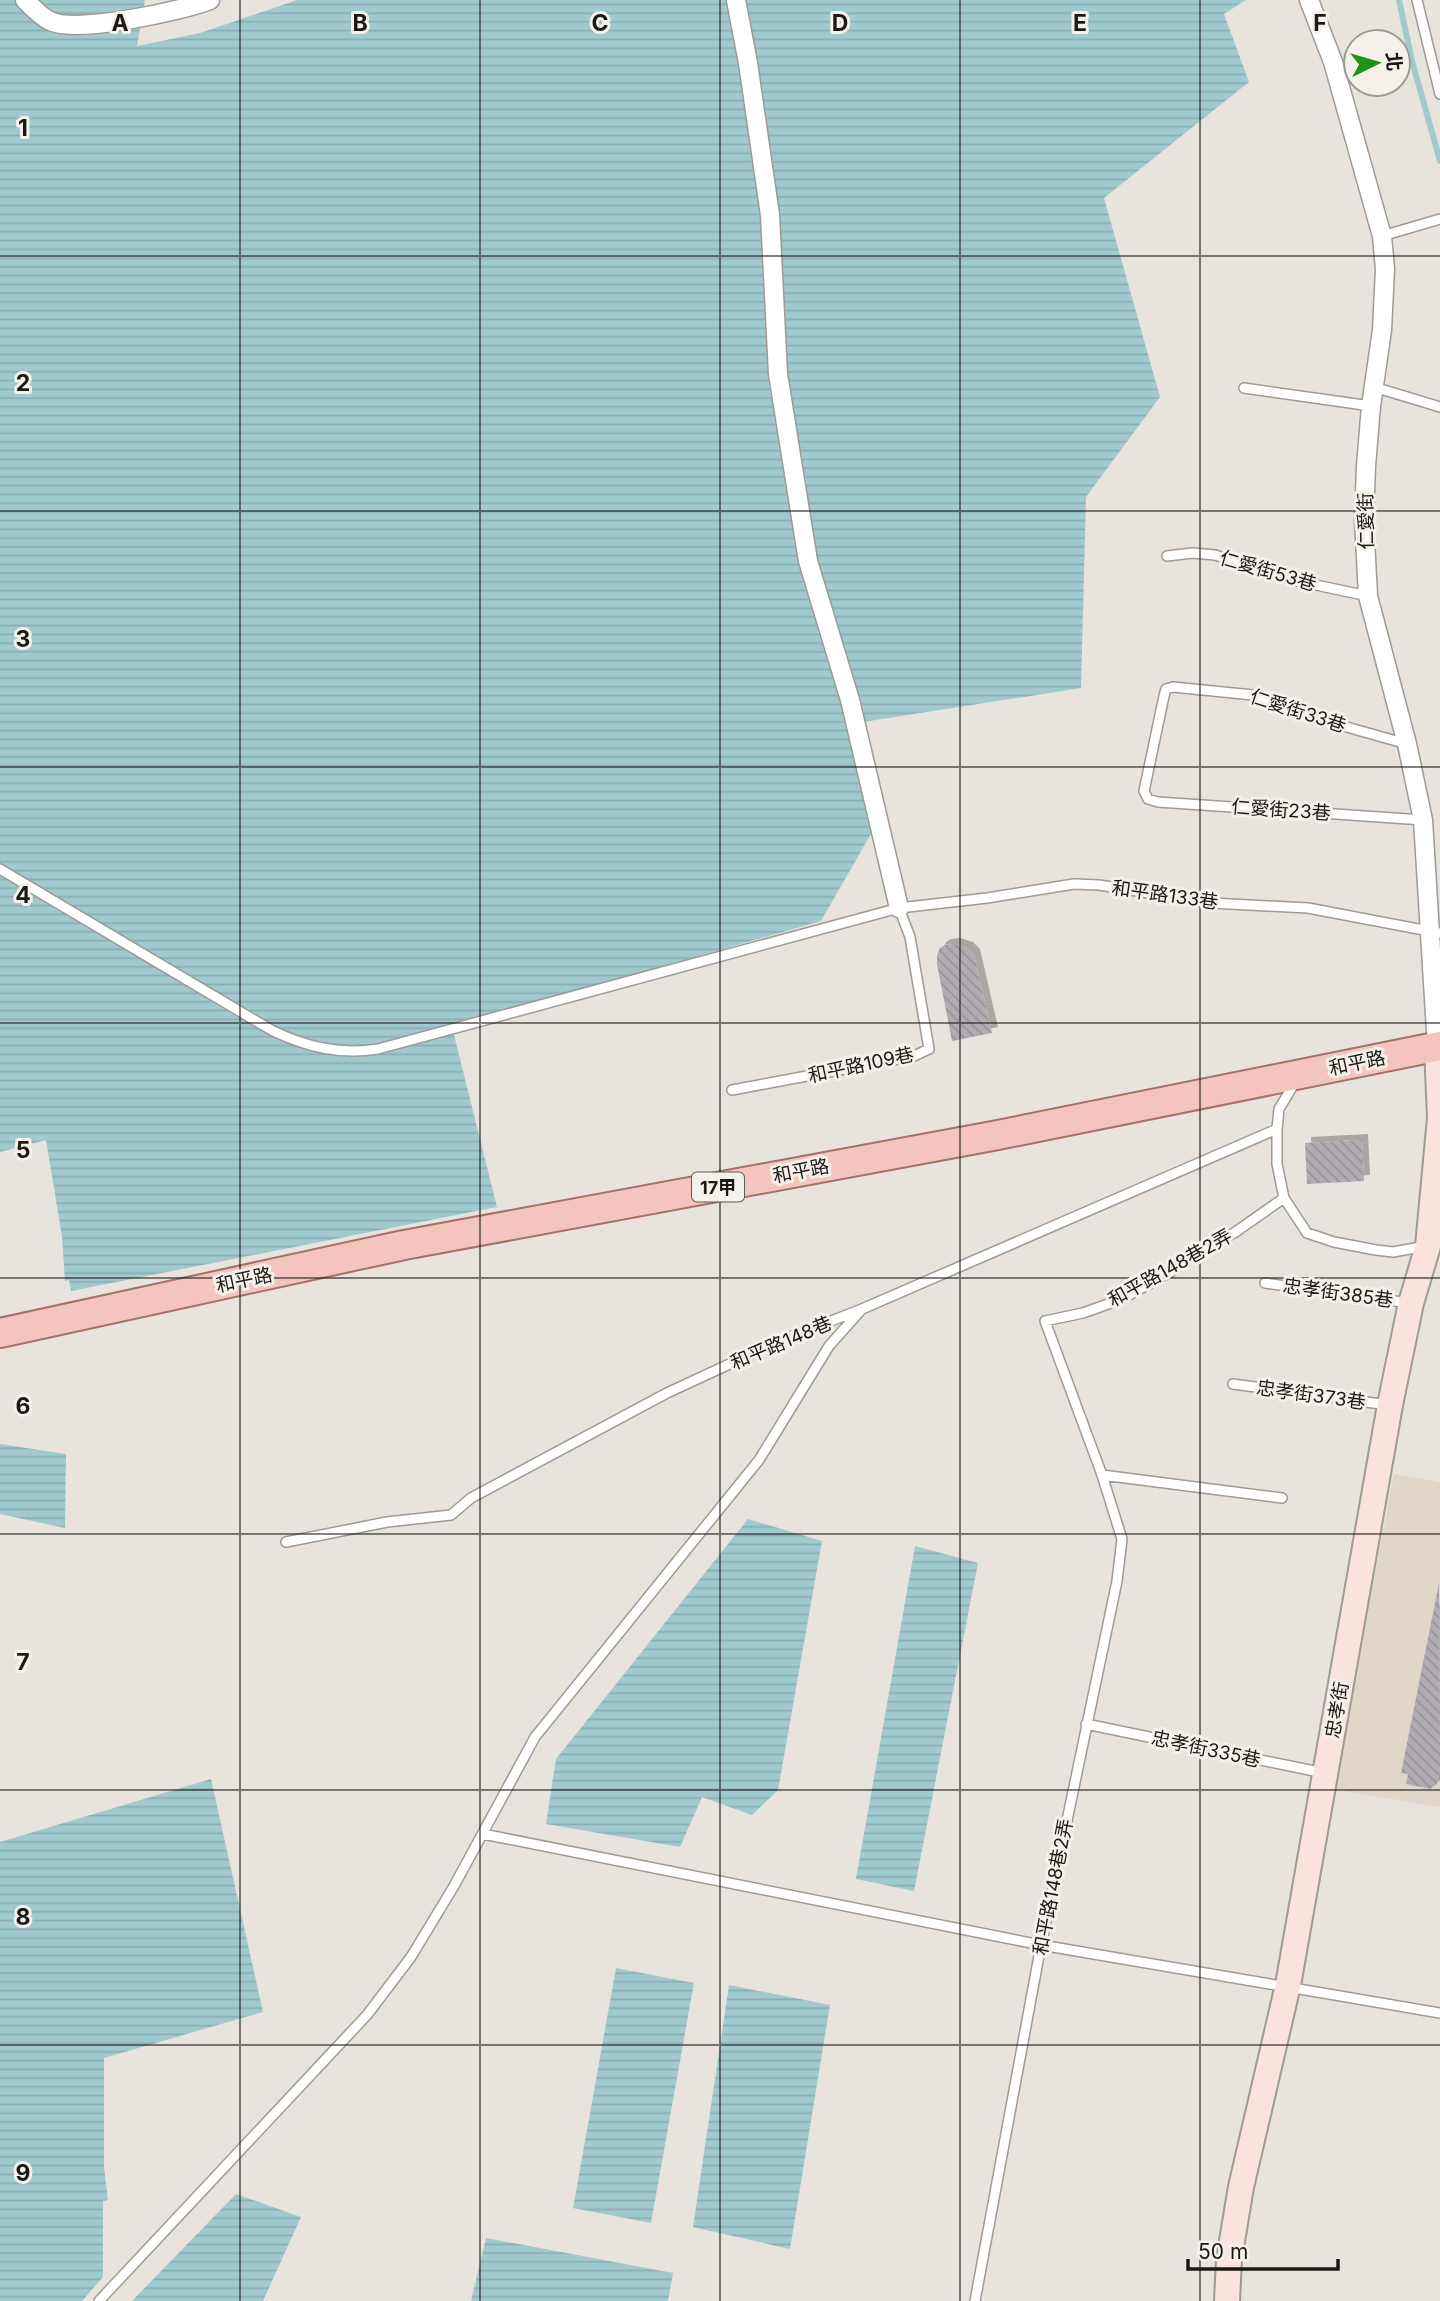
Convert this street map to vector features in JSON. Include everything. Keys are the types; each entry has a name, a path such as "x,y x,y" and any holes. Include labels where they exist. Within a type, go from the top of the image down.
{"main road":[{"name":"和平路","path":"0,1333 404,1245 984,1137 1439,1046"}],"street":[{"path":"25,0 49,21 63,25 139,17 191,7 210,0"},
{"path":"736,0 770,215 778,374 808,561 850,701 899,908"},
{"name":"仁愛街","path":"1309,0 1333,62 1382,236 1385,269 1382,330 1371,406 1364,521 1368,596 1433,851 1439,1046"},
{"name":"忠孝街","path":"1227,2301 1229,2259 1241,2187 1288,1985 1390,1405 1411,1303 1428,1246 1440,1118 1439,1046"}],"lane":[{"path":"1418,0 1440,94"},
{"path":"1382,236 1439,220"},
{"path":"1374,387 1440,407"},
{"path":"1244,388 1371,406"},
{"name":"仁愛街53巷","path":"1167,556 1192,553 1215,555 1297,581 1368,596"},
{"name":"仁愛街33巷","path":"1144,791 1164,696 1166,689 1173,687 1253,695 1343,726 1407,744"},
{"name":"仁愛街23巷","path":"1144,791 1148,799 1158,802 1423,820"},
{"name":"和平路133巷","path":"0,869 273,1031 300,1044 334,1051 378,1049 899,908 1074,884 1099,885 1212,903 1308,908 1435,932"},
{"name":"和平路109巷","path":"732,1090 914,1056 929,1049 910,937 899,908"},
{"path":"1302,1074 1279,1109 1277,1164 1284,1198 1307,1233 1376,1251 1393,1252 1428,1246"},
{"name":"和平路148巷","path":"286,1542 387,1522 451,1515 471,1498 667,1393 777,1342 862,1309 1277,1129"},
{"name":"和平路148巷2弄","path":"975,2301 1041,1945 1117,1581 1122,1539 1102,1475 1045,1321 1083,1313 1122,1299 1172,1271 1194,1253 1234,1233 1284,1198"},
{"name":"忠孝街385巷","path":"1265,1283 1411,1303"},
{"path":"99,2301 367,2015 411,1957 536,1737 759,1461 829,1346 862,1309"},
{"name":"忠孝街373巷","path":"1233,1384 1390,1405"},
{"path":"1102,1475 1282,1498"},
{"name":"忠孝街335巷","path":"1086,1724 1326,1773"},
{"path":"483,1834 1041,1945 1440,2012"}],"shaded area":[{"path":"1394,1474 1440,1482 1440,1807 1333,1789"}],"water":[{"path":"0,0 145,0 137,46 200,33 297,0 1246,0 1224,14 1249,82 1104,198 1160,397 1086,497 1081,688 850,724 872,832 821,921 452,1027 497,1207 71,1291 69,1280 65,1281 62,1237 46,1140 0,1152"},
{"path":"0,1444 66,1454 65,1528 0,1514"},
{"path":"748,1519 822,1541 778,1790 752,1815 702,1797 680,1847 546,1824 556,1759"},
{"path":"915,1546 978,1563 914,1891 856,1879"},
{"path":"211,1779 263,2012 104,2058 104,2167 108,2200 103,2201 103,2277 82,2301 0,2301 0,1842"},
{"path":"616,1968 694,1983 651,2223 573,2208"},
{"path":"729,1985 830,2005 790,2249 693,2227"},
{"path":"236,2194 301,2217 263,2301 132,2301"},
{"path":"486,2238 673,2273 668,2301 471,2301"}],"building":[{"path":"954,944 967,948 974,955 992,1033 952,1041 937,955 940,948"},
{"path":"1362,1140 1364,1181 1307,1184 1305,1143"},
{"path":"1439,1583 1440,1766 1437,1784 1430,1789 1406,1784 1408,1774 1401,1773"}],"waterway":[{"path":"1399,0 1412,61 1440,161"}]}
